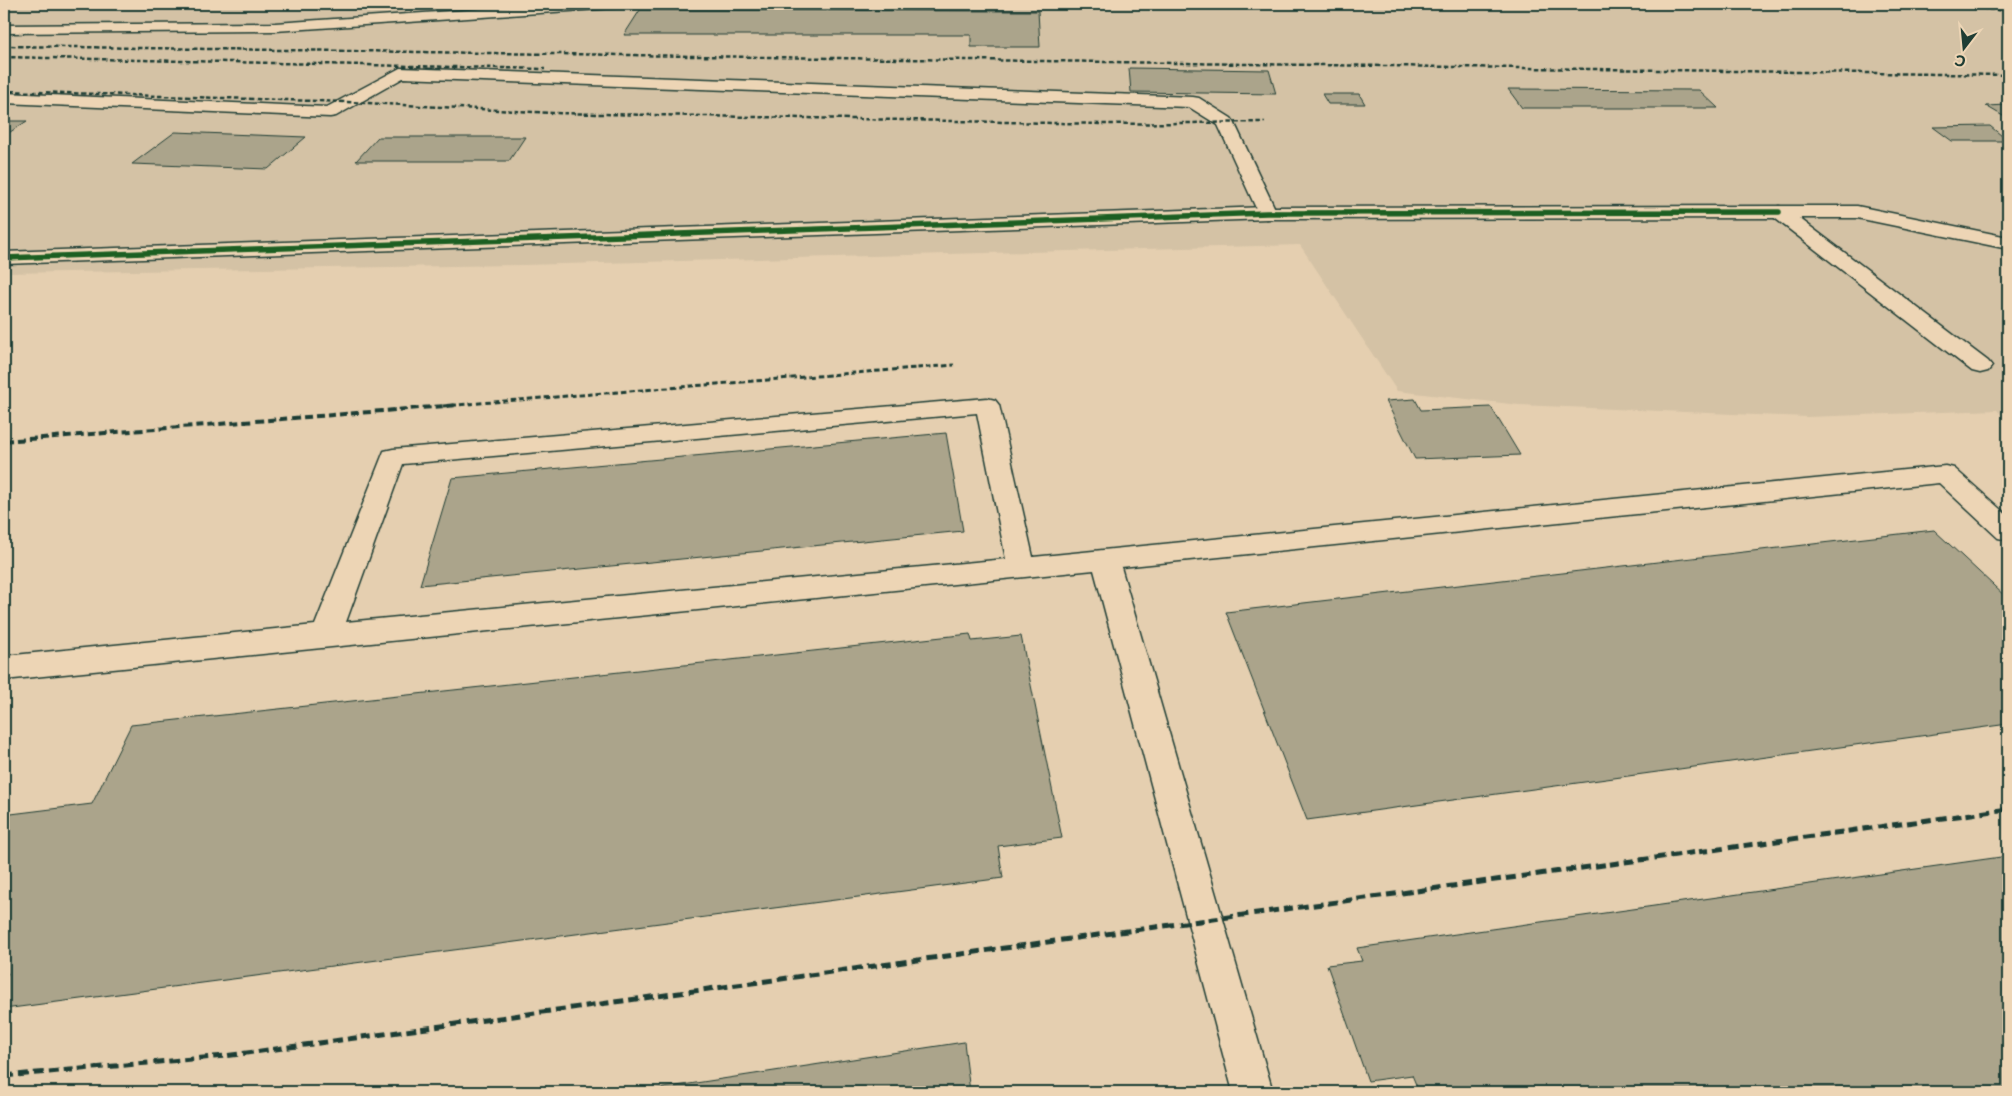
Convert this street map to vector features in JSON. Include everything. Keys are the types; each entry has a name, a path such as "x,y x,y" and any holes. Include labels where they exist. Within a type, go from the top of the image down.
{"street":[{"path":"4,29 275,27 614,4"},
{"path":"4,98 330,112 400,73 1192,102 1225,122 1267,213"},
{"path":"1779,212 1980,366"},
{"path":"4,258 1267,213 1857,212 2008,243"},
{"path":"326,636 393,456 988,405 1022,568"},
{"path":"4,668 1022,568 1945,474 2008,531"},
{"path":"1105,559 1253,1092"}],"shaded area":[{"path":"4,4 2008,4 2008,423 1997,410 1807,417 1519,405 1397,391 1300,245 523,265 4,273"}],"building":[{"path":"431,4 484,4 430,6"},
{"path":"640,10 1038,11 1040,47 971,47 971,35 624,35"},
{"path":"1129,68 1269,70 1276,94 1131,92"},
{"path":"1508,89 1699,90 1718,108 1522,108"},
{"path":"1322,94 1359,94 1365,104 1328,104"},
{"path":"2008,105 2008,119 1986,106"},
{"path":"4,121 27,121 4,136"},
{"path":"1990,126 2008,141 1952,141 1933,127"},
{"path":"175,132 306,137 268,169 132,164"},
{"path":"378,137 525,137 509,161 356,161"},
{"path":"1415,399 1421,410 1491,407 1520,455 1415,459 1386,401"},
{"path":"946,433 963,531 420,585 452,478"},
{"path":"1934,530 2008,599 2008,724 1307,820 1226,612"},
{"path":"970,634 972,641 1021,636 1062,838 998,846 1003,878 4,1009 4,981 8,973 4,974 4,826 11,814 92,804 131,725"},
{"path":"2008,856 2008,1092 1419,1092 1412,1075 1368,1081 1327,965 1362,961 1357,948"},
{"path":"964,1042 970,1092 637,1092"}],"railway":[{"path":"1933,4 2008,11"},
{"path":"4,46 2008,75"},
{"path":"4,57 545,69"},
{"path":"4,91 347,102 552,113 1105,124 1265,122"},
{"path":"443,406 954,365"},
{"path":"4,441 458,405"},
{"path":"4,1076 225,1056 2008,809"}],"cycle path":[{"path":"4,258 1267,213 1779,212"}]}
